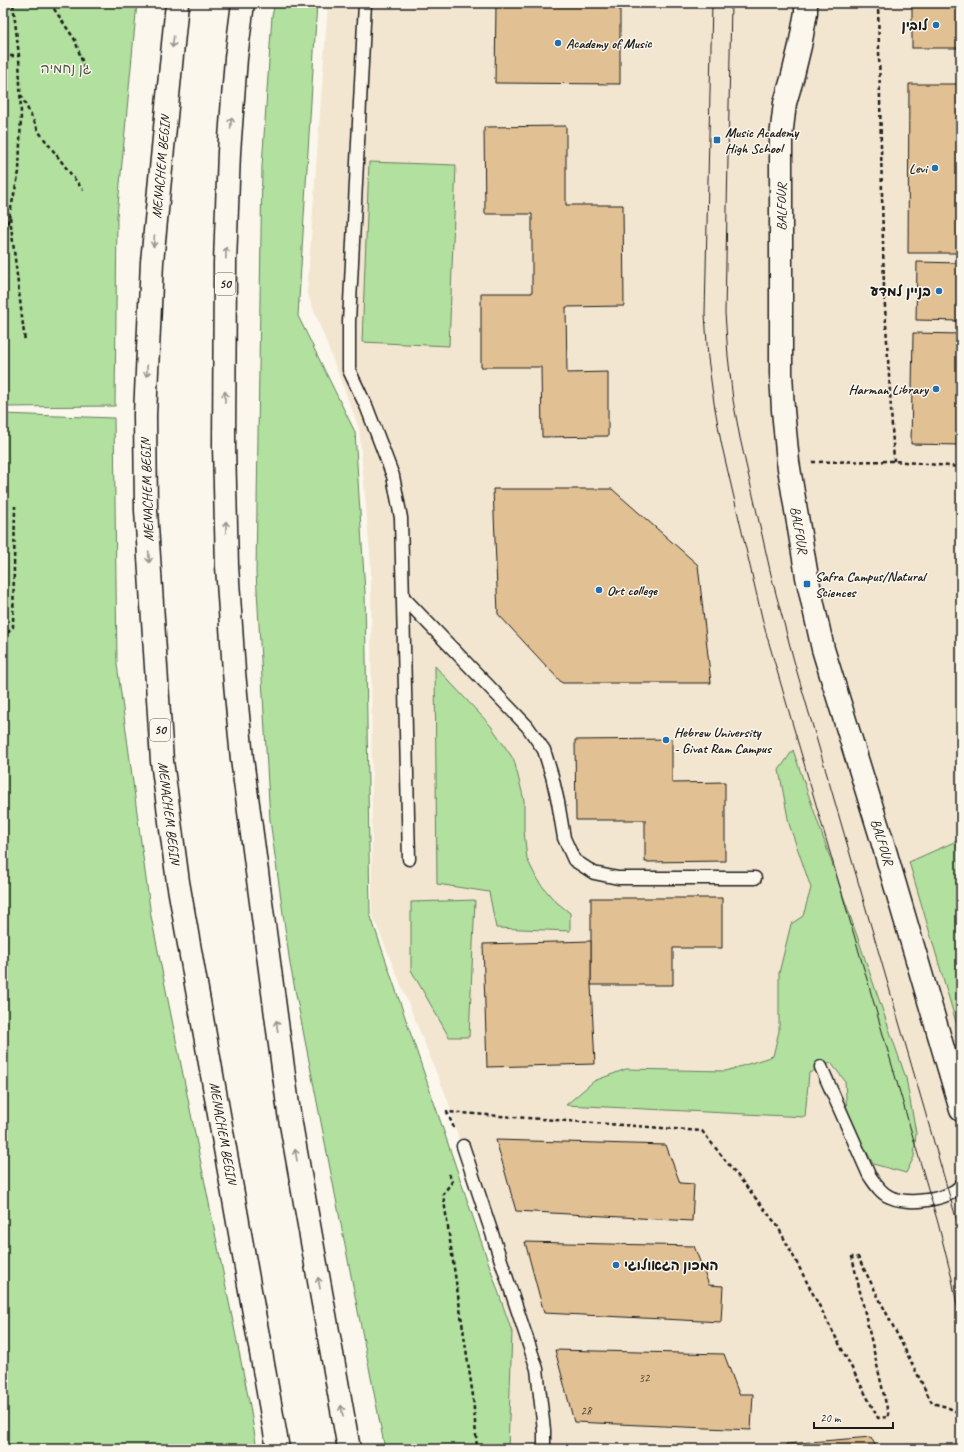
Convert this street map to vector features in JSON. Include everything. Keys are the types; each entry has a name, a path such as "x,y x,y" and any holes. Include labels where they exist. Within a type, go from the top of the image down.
{"main road":[{"name":"MENACHEM BEGIN","path":"177,3 152,262 145,415 146,510 162,761 180,890 278,1449"},
{"name":"50","path":"243,3 236,58 229,152 225,263 224,446 227,566 234,672 242,759 289,1113 349,1449"},
{"name":"BALFOUR","path":"806,3 806,12 800,46 785,103 781,137 781,373 784,430 788,462 807,577 823,649 881,838 961,1110"}],"lane":[{"path":"365,3 349,322 349,370 367,408 393,476 401,518 409,859"},
{"path":"402,597 527,726 544,750 558,802 564,838 574,860 594,873 618,878 755,878"},
{"path":"821,1067 868,1174 879,1189 889,1197 916,1201 955,1194 961,1185"},
{"path":"462,1146 537,1368 546,1446"}],"path":[{"path":"50,3 75,40 87,76"},
{"path":"878,3 884,290 894,461"},
{"path":"3,244 19,172 21,114 19,56 13,4"},
{"path":"3,56 19,56"},
{"path":"20,94 39,132 83,190"},
{"path":"9,216 25,342"},
{"path":"788,462 894,461 961,468"},
{"path":"3,638 13,627 15,506"},
{"path":"462,1146 447,1112 702,1131 777,1225 878,1418 889,1417 852,1257 858,1257 932,1403 947,1407 961,1414"},
{"path":"448,1168 452,1182 443,1194 473,1396 477,1449"}],"shaded area":[{"name":"Hebrew University - Givat Ram Campus","path":"328,3 961,3 961,1449 508,1449 512,1332 448,1101 372,914 371,566 359,428 307,292"}],"green space":[{"name":"גן נחמיה","path":"3,3 137,3 117,216 115,406 3,407"},
{"path":"275,3 317,3 298,316 355,432 365,592 370,914 512,1332 508,1449 385,1449 290,964 270,820 256,572 262,166 272,16"},
{"path":"369,162 456,165 449,346 362,342"},
{"path":"3,414 114,418 117,664 151,916 250,1406 257,1449 3,1449"},
{"path":"435,666 491,726 514,760 524,800 524,830 527,859 538,881 554,900 570,913 570,931 496,928 489,892 437,884"},
{"path":"793,750 906,1078 916,1133 914,1157 906,1173 873,1164 847,1114 845,1081 831,1063 809,1073 805,1117 566,1105 594,1081 626,1069 726,1071 773,1056 779,1031 779,973 791,924 803,916 811,888 789,824 779,770"},
{"path":"961,839 961,1039 909,862"},
{"path":"475,900 469,1037 449,1037 411,970 411,902"}],"building":[{"name":"Academy of Music","path":"496,3 620,3 620,84 495,83"},
{"name":"לובין","path":"912,3 961,3 961,48 912,48"},
{"name":"Levi","path":"909,84 961,84 961,253 908,253"},
{"path":"566,126 566,205 623,205 624,306 566,307 567,373 608,372 608,436 542,437 541,367 481,367 481,293 532,293 532,214 485,214 484,127"},
{"name":"בניין למדע","path":"917,262 961,263 961,321 916,320"},
{"name":"Harman Library","path":"913,333 961,334 961,445 911,444"},
{"name":"Ort college","path":"493,489 612,489 698,565 711,683 562,683 498,614"},
{"path":"672,739 672,783 725,782 725,861 645,862 645,820 576,820 575,740"},
{"path":"591,898 722,898 722,948 673,948 673,985 591,985"},
{"path":"591,941 591,985 595,1064 487,1067 483,944"},
{"path":"496,1140 666,1145 680,1183 694,1184 692,1221 516,1211"},
{"name":"המכון הגאולוגי","path":"525,1242 694,1246 709,1285 723,1286 721,1322 544,1313"},
{"path":"555,1350 724,1354 739,1394 753,1394 751,1430 574,1422"},
{"path":"871,1437 877,1449 787,1449 786,1444"}],"tram line":[{"path":"712,3 705,314 708,358 721,442 764,626 938,1223 952,1279 961,1326"},
{"path":"731,3 725,313 733,400 740,438 772,579 797,672 961,1235"}],"place":[{"name":"לובין","path":"936,25"},
{"name":"Academy of Music","path":"558,43"},
{"name":"Music Academy High School","path":"717,140"},
{"name":"Levi","path":"935,168"},
{"name":"בניין למדע","path":"939,291"},
{"name":"Harman Library","path":"936,389"},
{"name":"Safra Campus/Natural Sciences","path":"807,584"},
{"name":"Ort college","path":"599,590"},
{"name":"Hebrew University - Givat Ram Campus","path":"666,740"},
{"name":"המכון הגאולוגי","path":"616,1265"}]}
